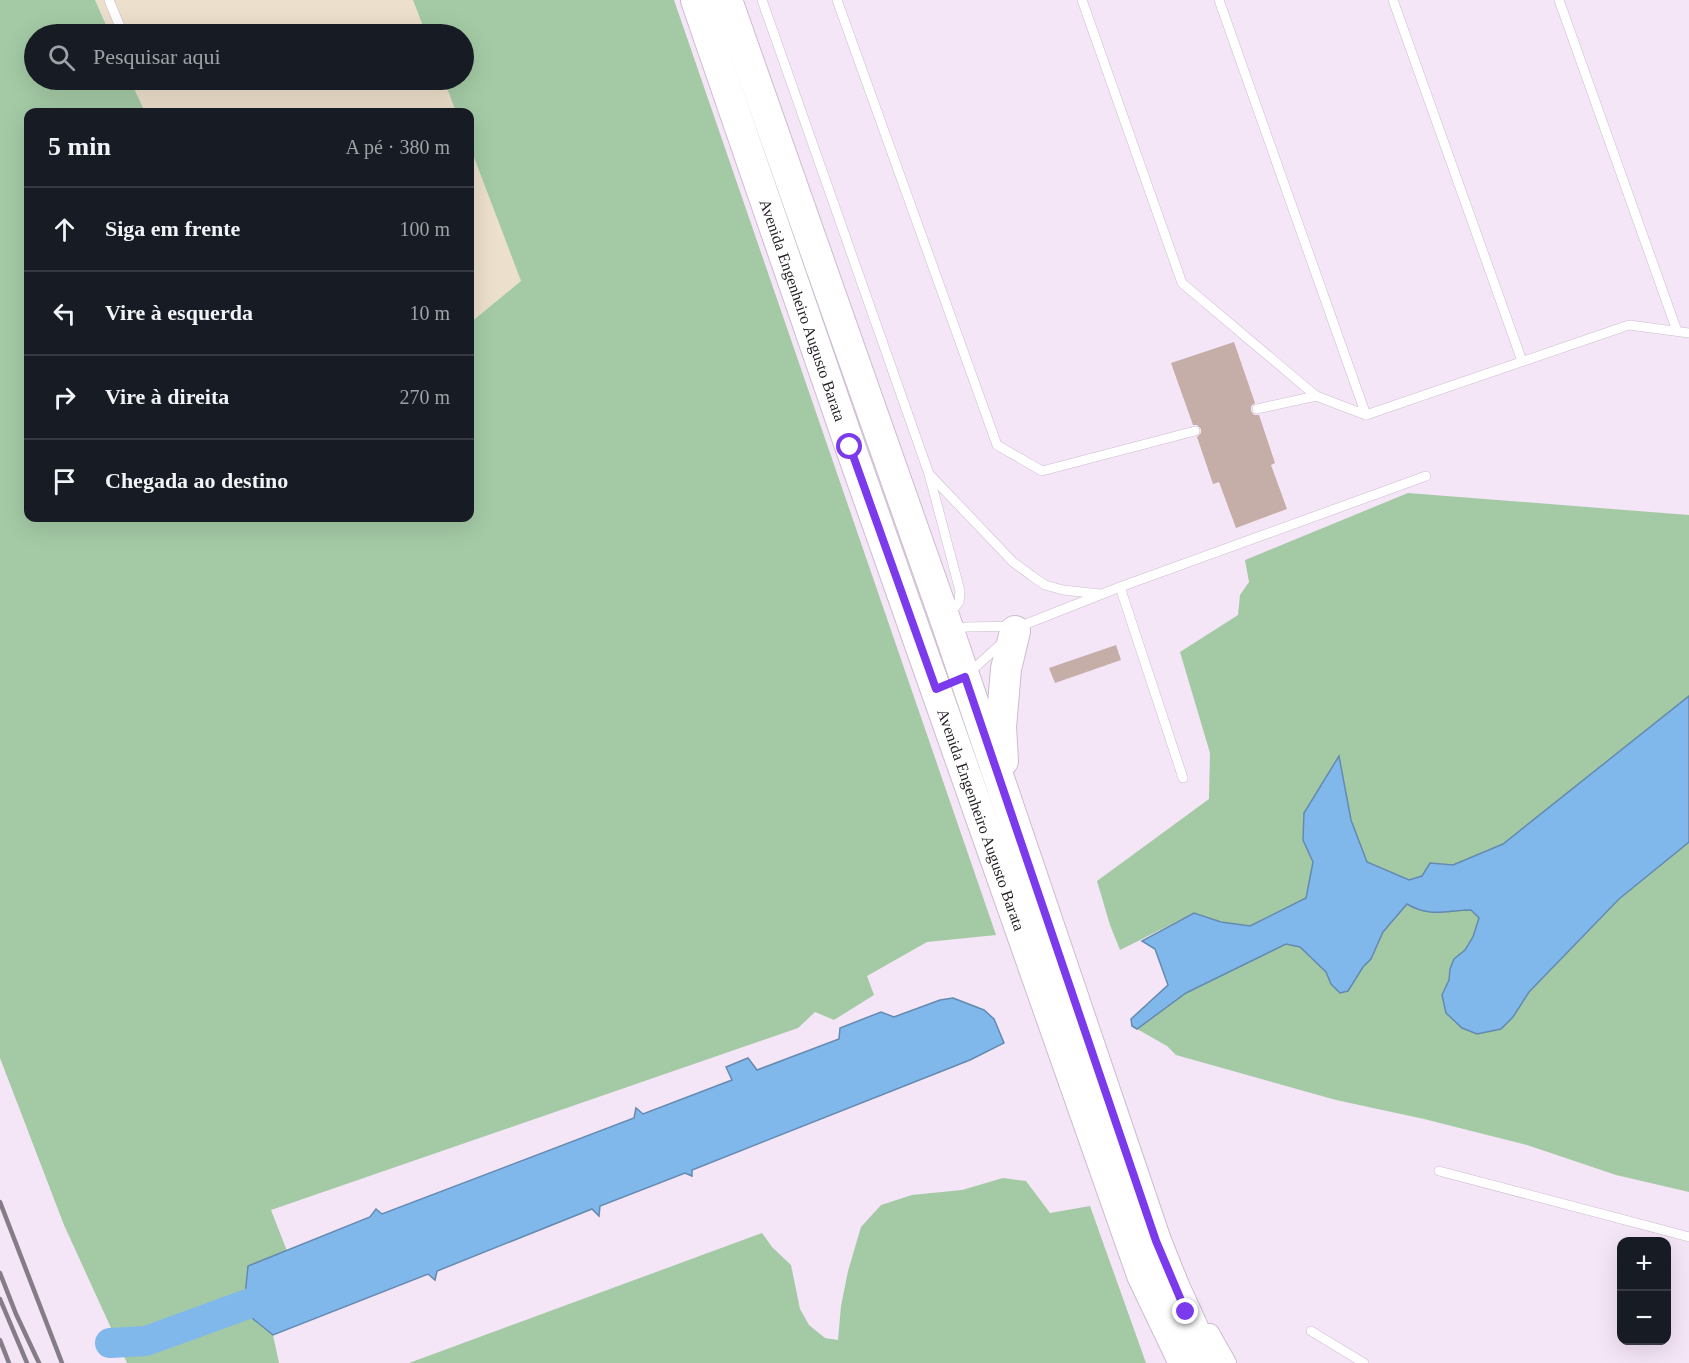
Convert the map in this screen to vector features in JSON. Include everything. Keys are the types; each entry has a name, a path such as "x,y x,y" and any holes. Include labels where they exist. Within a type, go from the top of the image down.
{"main road":[{"name":"Avenida Engenheiro Augusto Barata","path":"696,0 937,634"},
{"name":"Avenida Engenheiro Augusto Barata","path":"727,0 937,634 950,683 1142,1275 1184,1363"},
{"path":"1006,800 1001,727 1006,669 1018,628"},
{"name":"Avenida Engenheiro Augusto Barata","path":"950,683 1006,800 1156,1241 1209,1363"}],"street":[{"path":"1156,1241 1227,1363"}],"lane":[{"path":"109,0 119,24"},
{"path":"762,0 929,474 960,591 955,609 937,634"},
{"path":"837,0 997,445 1042,471 1195,431"},
{"path":"1082,0 1182,283 1316,396 1366,415 1629,325 1689,333"},
{"path":"1220,0 1366,415"},
{"path":"1393,0 1522,361"},
{"path":"1559,0 1677,331"},
{"path":"1257,409 1316,396"},
{"path":"929,474 1013,562 1032,576 1045,585 1063,590 1102,594"},
{"path":"950,683 1018,628 1120,587 1426,476"},
{"path":"1120,587 1184,778"},
{"path":"937,634 966,627 1018,628"},
{"path":"1440,1171 1689,1237"},
{"path":"1311,1331 1364,1363"}],"shaded area":[{"path":"95,0 413,0 422,24 106,24"},
{"path":"135,90 448,90 454,108 143,108"},
{"path":"474,158 521,281 474,320"}],"green space":[{"path":"0,0 95,0 106,24 24,24 24,90 135,90 143,108 24,108 24,522 474,522 474,320 521,281 474,158 474,108 454,108 448,90 474,90 474,24 422,24 413,0 674,0 996,935 927,942 867,976 874,995 834,1020 815,1012 798,1028 271,1210 287,1251 249,1266 252,1318 273,1335 279,1363 127,1363 64,1225 0,1058"},
{"path":"1408,493 1689,515 1689,696 1503,844 1453,865 1430,863 1422,876 1409,880 1367,862 1351,820 1339,757 1303,840 1313,862 1306,898 1250,926 1221,922 1194,913 1120,950 1097,881 1209,799 1210,753 1180,652 1238,615 1240,595 1249,582 1245,560"},
{"path":"1689,842 1689,1192 1616,1175 1527,1145 1336,1100 1176,1055 1167,1046 1137,1029 1186,993 1286,943 1300,947 1326,972 1331,984 1348,991 1363,967 1371,959 1383,932 1407,904 1431,912 1472,910 1479,918 1473,937 1465,950 1454,959 1449,980 1442,995 1513,1017 1529,992 1619,899"},
{"path":"1003,1178 1026,1181 1050,1213 1090,1206 1146,1363 409,1363 762,1233 772,1247 791,1265 800,1309 809,1325 825,1338 838,1340 841,1306 848,1271 861,1227 881,1205 912,1195 962,1190"}],"water":[{"path":"1689,696 1689,842 1619,899 1529,992 1513,1017 1501,1029 1477,1034 1462,1028 1446,1013 1442,995 1449,980 1454,959 1465,950 1473,937 1479,918 1471,910 1431,912 1407,904 1383,932 1371,959 1363,967 1348,991 1340,993 1331,984 1326,972 1300,947 1286,944 1186,993 1137,1029 1132,1026 1131,1019 1168,985 1155,949 1142,941 1194,913 1221,922 1250,926 1306,898 1313,862 1303,840 1304,813 1339,756 1351,820 1367,862 1409,880 1422,876 1430,863 1453,865 1503,844"},
{"path":"953,998 984,1010 994,1019 1004,1043 970,1060 692,1170 692,1176 685,1173 600,1206 599,1216 592,1209 437,1271 435,1280 428,1274 273,1335 252,1318 244,1306 248,1266 370,1217 376,1209 382,1214 634,1118 636,1108 643,1114 732,1080 726,1067 748,1058 757,1070 839,1039 840,1028 881,1012 894,1017 940,1000"}],"building":[{"path":"1234,342 1255,403 1251,406 1251,411 1254,415 1259,415 1275,463 1271,465 1287,509 1236,528 1219,482 1213,484 1197,437 1201,429 1193,425 1171,363"},
{"path":"1116,645 1121,660 1055,683 1049,668"}],"waterway":[{"path":"110,1343 146,1341 281,1292"}],"railway":[{"path":"0,1202 62,1363"},
{"path":"0,1273 39,1363"},
{"path":"0,1299 27,1363"},
{"path":"0,1340 9,1363"}],"route":[{"path":"850,447 936,689 965,677 1156,1241 1186,1312"}]}
